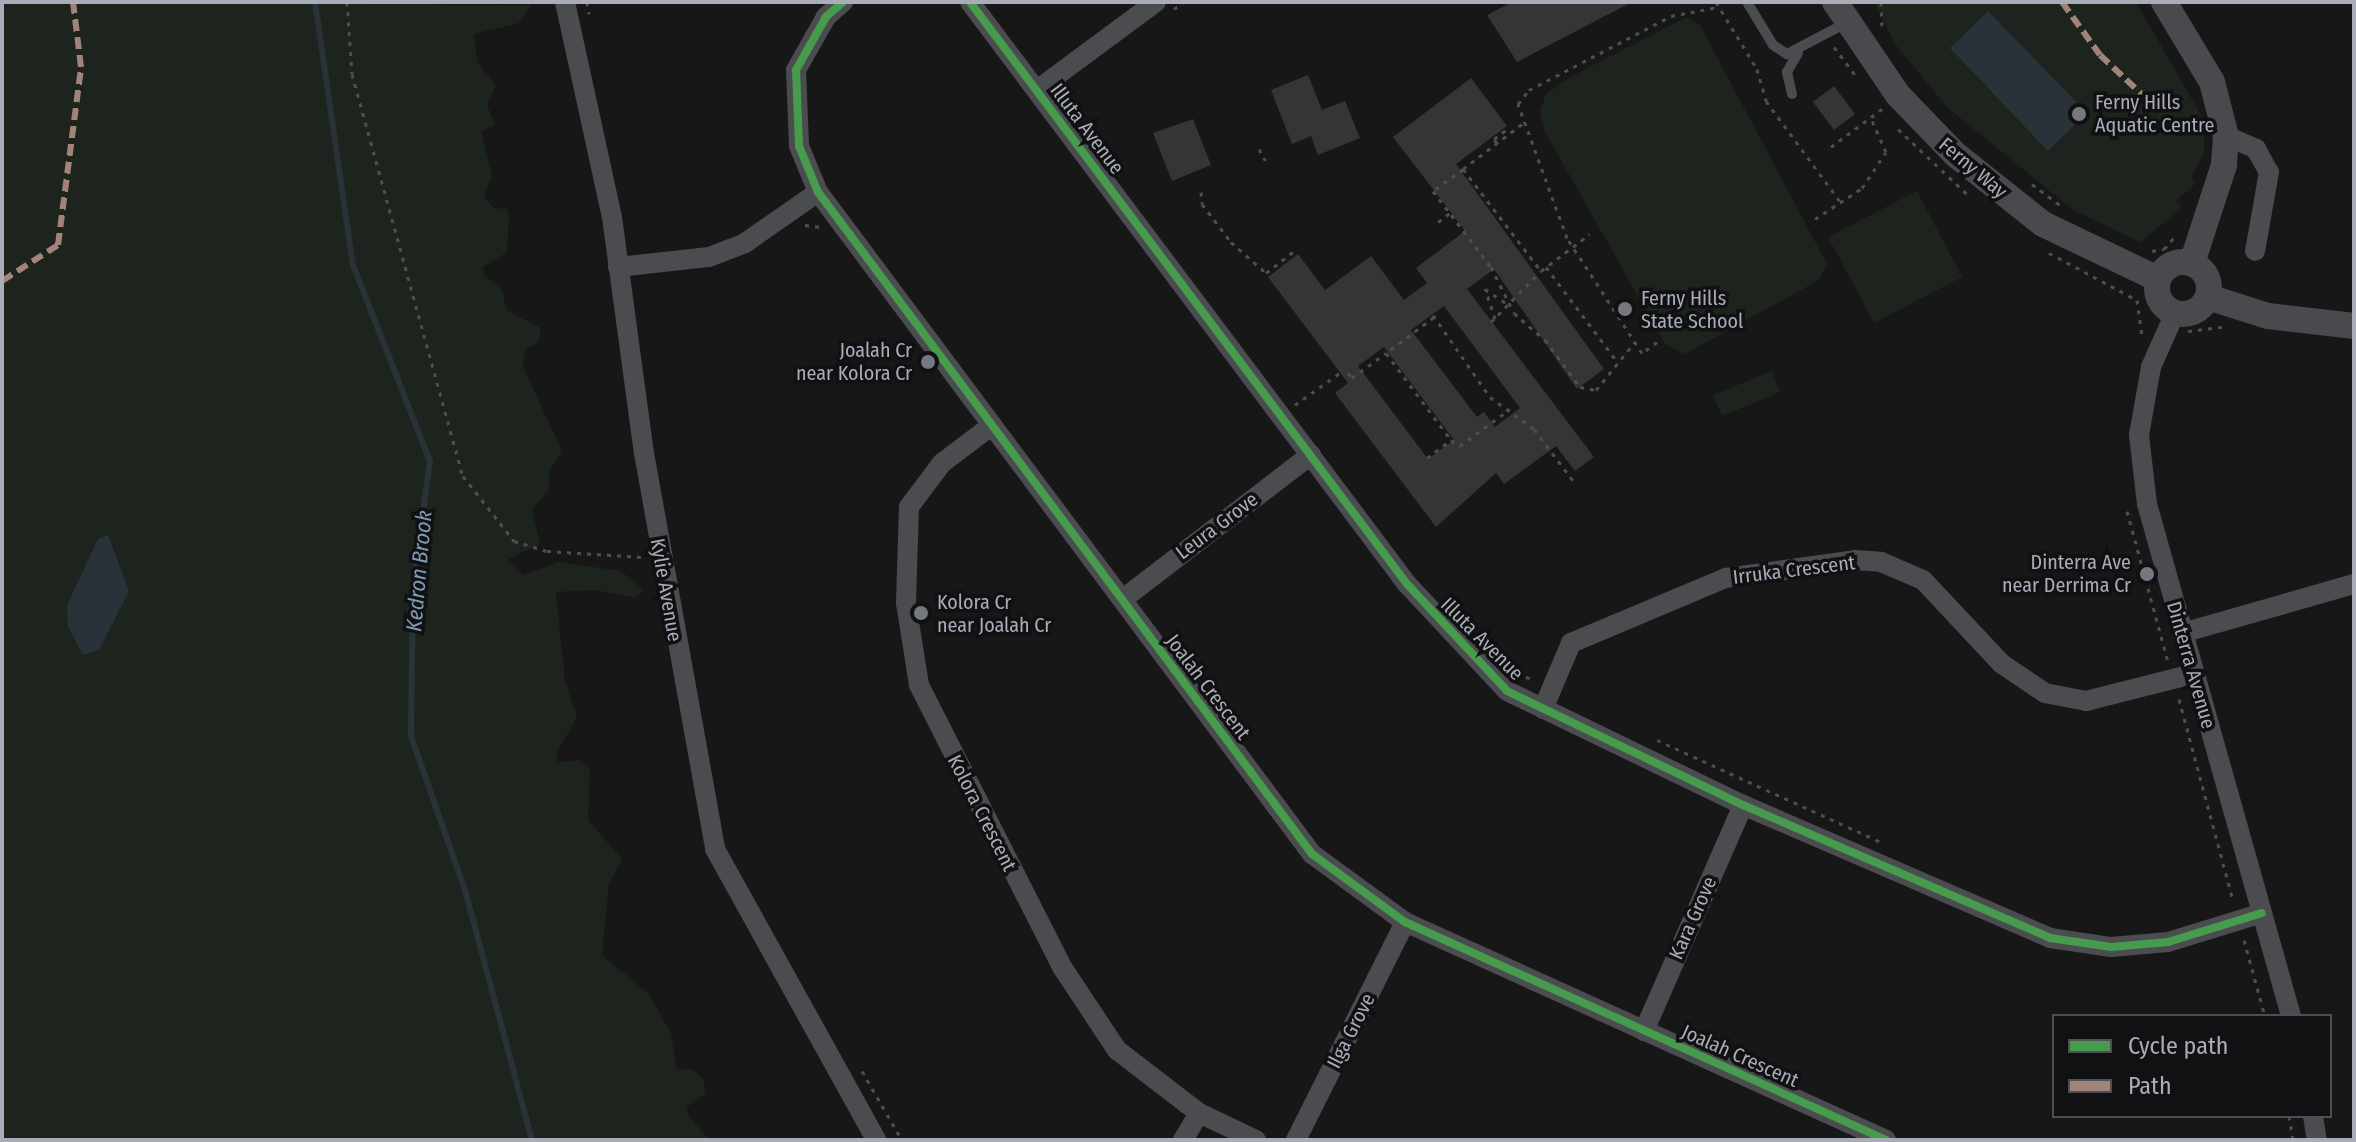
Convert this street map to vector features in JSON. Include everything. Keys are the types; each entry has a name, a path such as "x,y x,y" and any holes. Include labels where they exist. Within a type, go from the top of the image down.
{"street":[{"name":"Kylie Avenue","path":"565,2 618,267 661,559 715,849 876,1140"},
{"name":"Joalah Crescent","path":"843,2 818,27 796,70 797,137 818,192 1312,854 1405,922 1886,1140"},
{"name":"Illuta Avenue","path":"970,2 1453,639 1507,691 1547,700 1743,805 2050,938 2111,947 2168,942 2262,913"},
{"path":"1037,90 1156,2"},
{"path":"2164,2 2212,82 2226,136 2224,165 2192,263"},
{"name":"Ferny Way","path":"1841,12 1910,110 1985,179 2075,243 2158,279"},
{"path":"2226,136 2256,149 2269,172 2255,251"},
{"path":"618,267 709,257 745,243 818,192"},
{"path":"2171,263 2192,263 2208,278 2208,297 2194,312 2175,313 2159,299 2158,279 2171,263"},
{"path":"2208,297 2268,316 2354,326"},
{"name":"Dinterra Avenue","path":"2175,313 2151,367 2139,435 2147,504 2290,1014"},
{"name":"Kolora Crescent","path":"991,426 942,463 909,507 906,603 919,685 1070,979 1117,1050 1199,1113 1256,1140"},
{"name":"Leura Grove","path":"1123,599 1311,455"},
{"name":"Irruka Crescent","path":"1547,700 1571,643 1726,578 1855,560 1881,562 1923,580 2002,664 2045,693 2086,701 2193,674"},
{"path":"2182,633 2354,584"},
{"name":"Kara Grove","path":"1644,1031 1743,805"},
{"name":"Ilga Grove","path":"1296,1140 1405,922"},
{"path":"1183,1140 1199,1113"},
{"path":"2313,1118 2317,1140"}],"lane":[{"path":"1747,2 1773,45 1798,53"},
{"path":"1792,94 1787,72 1798,53 1841,12"}],"path":[{"path":"347,2 352,74 463,476 514,541 547,551 661,559"},
{"path":"587,2 590,18"},
{"path":"1879,33 1881,2"},
{"path":"1657,342 1642,353 1550,206 1535,144 1522,123 1518,104 1529,90 1671,16 1717,4 1757,69 1766,101 1842,204"},
{"path":"1873,23 1888,45"},
{"path":"1831,147 1882,109"},
{"path":"1815,219 1862,188 1886,152 1871,118"},
{"path":"1522,123 1433,191 1491,267 1506,303 1545,340 1580,387 1596,390 1635,342"},
{"path":"1497,143 1510,127"},
{"path":"1259,149 1265,160"},
{"path":"1463,169 1541,271"},
{"path":"2021,176 2068,211"},
{"path":"1201,192 1202,204 1231,242 1266,273 1297,249"},
{"path":"1438,222 1450,213"},
{"path":"2141,253 2164,249 2180,231"},
{"path":"1506,303 1485,289 1493,320 1510,308 1517,289 1590,234"},
{"path":"1546,267 1618,364"},
{"path":"1348,373 1352,378 1434,316 1490,397 1534,429 1574,482"},
{"path":"1386,353 1451,440 1460,446 1510,409"},
{"path":"1295,405 1341,372"},
{"path":"1286,393 1304,418"},
{"path":"1427,458 1451,440"},
{"path":"1510,669 1547,700"},
{"path":"2178,698 2234,903 2219,907"},
{"path":"1651,737 1894,848"},
{"path":"2244,940 2264,1014"},
{"path":"856,1061 902,1140"},
{"path":"2289,1118 2293,1140"}],"shaded area":[{"path":"2,2 531,5 519,23 473,34 478,63 496,85 487,105 495,125 481,131 492,176 484,197 494,208 508,209 509,216 507,252 483,267 484,275 502,290 507,311 541,328 539,342 526,350 522,365 562,451 550,470 548,492 532,509 540,544 507,560 523,575 559,562 621,571 644,590 635,598 595,590 556,592 565,681 577,717 556,754 558,762 579,760 590,769 588,820 622,859 609,884 602,955 649,994 671,1033 677,1069 693,1070 704,1080 705,1094 687,1107 687,1114 709,1140 2,1140"},
{"name":"Ferny Hills Aquatic Centre","path":"1874,2 2136,2 2205,122 2204,154 2191,178 2196,183 2176,201 2182,208 2140,242 2073,210 1947,107 1895,44"},
{"path":"1988,11 2087,113 2048,151 1950,48"},
{"path":"1687,17 1700,25 1827,264 1819,280 1685,354 1665,344 1545,132 1540,111 1546,94 1572,76"},
{"path":"1917,191 1962,277 1874,323 1828,237"},
{"path":"1772,371 1780,392 1722,416 1713,395"},
{"path":"108,535 129,591 99,650 83,655 68,627 67,605 98,539"}],"building":[{"path":"1512,2 1632,2 1517,62 1487,15"},
{"path":"1308,75 1322,110 1345,101 1360,138 1318,155 1311,136 1292,144 1271,90"},
{"path":"1471,78 1507,126 1456,164 1604,369 1577,389 1494,269 1467,289 1594,457 1575,471 1556,446 1504,484 1496,473 1436,527 1335,393 1348,383 1268,277 1298,254 1325,290 1371,256 1404,300 1427,283 1416,268 1465,231 1393,137","holes":["1444,306 1520,408 1495,427 1484,412 1477,417 1411,330","1384,347 1454,440 1428,459 1358,366"]},
{"path":"1834,86 1855,114 1834,130 1813,102"},
{"path":"1193,119 1211,165 1172,181 1153,133"}],"waterway":[{"name":"Kedron Brook","path":"315,2 353,265 430,461 413,585 411,736 465,890 532,1140"}],"marked path":[{"path":"2,281 58,245 81,67 73,2"},
{"path":"2062,2 2100,55 2149,101"}],"cycle path":[{"path":"843,2 826,17 796,70 799,146 818,192 1312,854 1405,922 1886,1140"},
{"path":"970,2 1407,584 1507,691 1743,805 2050,938 2111,947 2168,942 2262,913"}],"place":[{"name":"Ferny Hills Aquatic Centre","path":"2079,114"},
{"name":"Ferny Hills State School","path":"1625,309"},
{"name":"Joalah Cr near Kolora Cr","path":"928,362"},
{"name":"Dinterra Ave near Derrima Cr","path":"2147,574"},
{"name":"Kolora Cr near Joalah Cr","path":"921,613"}]}
